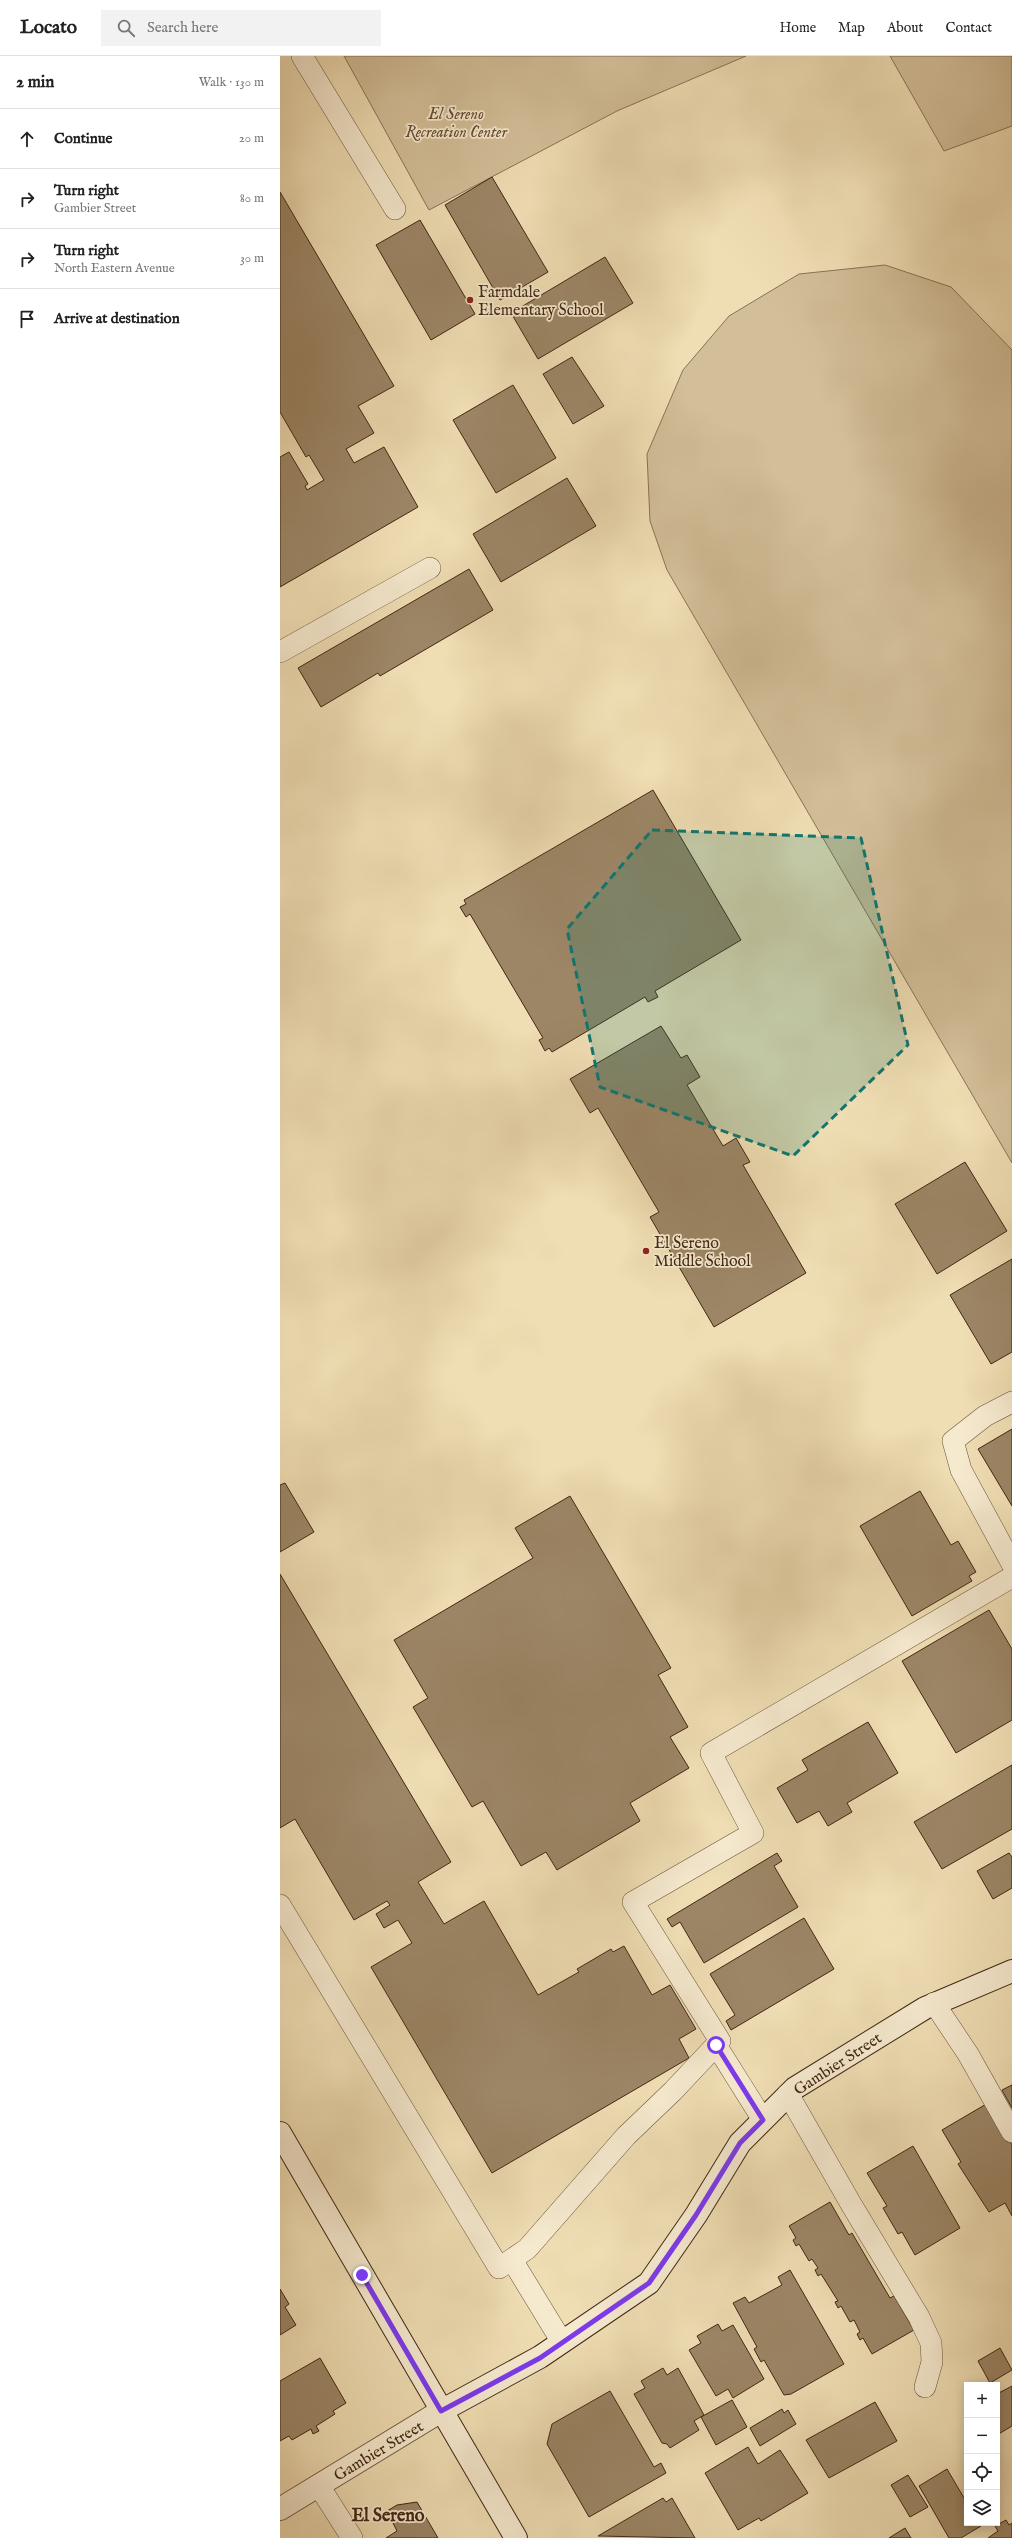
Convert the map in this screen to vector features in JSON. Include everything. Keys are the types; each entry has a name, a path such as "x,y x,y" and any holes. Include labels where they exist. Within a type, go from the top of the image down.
{"street":[{"name":"Gambier Street","path":"280,2509 441,2411 540,2358 649,2283 696,2215 740,2143 788,2094 934,2003 1012,1971"},
{"path":"280,2133 516,2538"}],"lane":[{"path":"302,56 395,209"},
{"path":"280,652 430,568"},
{"path":"1012,1402 985,1416 953,1442 961,1470 1012,1564"},
{"path":"506,2264 527,2249 626,2136 673,2091 720,2041 633,1902 754,1833 711,1753 1012,1577"},
{"path":"280,1905 329,1986 506,2264 562,2342"},
{"path":"934,2003 968,2054 1012,2132"},
{"path":"716,2045 763,2120"},
{"path":"788,2094 850,2204 919,2317 931,2343 932,2362 925,2387"},
{"path":"319,2486 352,2538"}],"highlighted area":[{"path":"652,830 861,838 908,1045 793,1156 600,1087 567,929"}],"green space":[{"name":"El Sereno Recreation Center","path":"344,56 746,56 617,111 429,210"},
{"path":"890,56 1012,56 1012,126 944,151"},
{"path":"885,265 951,287 1012,350 1012,1163 667,570 650,521 647,454 683,370 729,316 799,274"}],"building":[{"path":"492,177 548,272 500,300 445,205"},
{"path":"280,192 394,386 358,406 374,433 346,449 354,463 384,447 418,507 280,587 280,457 289,452 308,484 305,486 307,490 324,480 309,455 306,457 280,412"},
{"path":"420,220 475,314 431,340 376,245"},
{"path":"605,257 633,303 538,359 511,313"},
{"path":"572,357 604,406 573,424 543,374"},
{"path":"513,385 556,458 496,493 453,420"},
{"path":"567,478 596,526 501,582 473,534"},
{"path":"469,569 493,610 380,676 378,673 321,707 298,668"},
{"path":"653,790 741,940 655,991 658,997 648,1002 645,997 552,1052 549,1048 545,1051 539,1040 543,1038 470,914 466,917 460,907 466,904 464,900"},
{"path":"661,1026 681,1058 687,1055 700,1077 687,1085 723,1146 736,1138 750,1162 743,1165 806,1273 714,1327 650,1217 659,1212 598,1108 590,1113 570,1079"},
{"path":"965,1162 1007,1231 937,1274 895,1204"},
{"path":"1012,1259 1012,1352 991,1364 950,1295"},
{"path":"1012,1429 1012,1506 978,1449"},
{"path":"285,1483 314,1532 280,1552 280,1485"},
{"path":"920,1491 951,1545 958,1541 976,1572 969,1576 972,1581 912,1616 860,1526"},
{"path":"570,1496 671,1668 658,1675 688,1727 670,1737 689,1768 630,1803 640,1821 557,1870 546,1852 521,1866 483,1801 472,1807 413,1707 428,1698 394,1640 533,1558 515,1528"},
{"path":"280,1574 451,1862 418,1882 444,1924 484,1901 538,1995 579,1972 577,1969 611,1949 613,1952 624,1946 652,1995 670,1985 696,2029 679,2039 689,2058 492,2173 371,1967 412,1943 398,1920 384,1928 376,1914 390,1905 387,1901 354,1920 295,1819 280,1828"},
{"path":"989,1610 1012,1649 1012,1720 956,1753 902,1661"},
{"path":"868,1722 898,1773 847,1803 852,1812 828,1826 819,1811 797,1823 777,1788 808,1770 802,1760"},
{"path":"1012,1765 1012,1829 942,1869 914,1822"},
{"path":"777,1853 782,1861 774,1866 798,1907 704,1963 680,1922 672,1927 667,1919"},
{"path":"1009,1853 1012,1857 1012,1888 993,1899 977,1871"},
{"path":"804,1918 834,1969 731,2030 726,2021 735,2015 710,1974"},
{"path":"1012,2085 1012,2108 1002,2090"},
{"path":"988,2103 1012,2145 1012,2216 1005,2203 989,2212 958,2164 961,2162 942,2130"},
{"path":"913,2146 960,2228 915,2255 902,2232 898,2234 883,2208 887,2206 867,2173"},
{"path":"830,2202 849,2235 852,2233 890,2298 894,2296 914,2330 872,2354 863,2338 860,2340 857,2334 860,2332 854,2320 850,2322 841,2306 838,2308 835,2302 838,2301 821,2274 818,2276 815,2270 818,2268 812,2259 809,2261 799,2244 796,2246 793,2240 796,2238 789,2226"},
{"path":"790,2270 844,2364 791,2394 784,2395 764,2360 761,2362 754,2349 757,2347 733,2303 745,2297 749,2303 782,2285 778,2277"},
{"path":"280,2289 289,2304 285,2307 296,2325 280,2335"},
{"path":"718,2324 722,2331 733,2325 764,2379 733,2398 728,2389 716,2396 689,2350 701,2343 697,2336"},
{"path":"1000,2348 1012,2370 989,2382 978,2361"},
{"path":"320,2358 346,2403 333,2411 335,2414 316,2426 319,2431 313,2434 311,2429 292,2440 289,2436 280,2441 280,2381"},
{"path":"663,2368 667,2375 678,2368 704,2415 694,2421 699,2430 670,2448 667,2444 662,2443 634,2394 645,2388 641,2381"},
{"path":"1012,2386 1012,2426 1000,2433 1000,2418 1000,2392"},
{"path":"610,2391 654,2467 661,2463 666,2473 589,2517 547,2444 552,2424"},
{"path":"732,2400 747,2427 716,2445 701,2417"},
{"path":"875,2402 897,2441 829,2478 806,2440"},
{"path":"782,2409 784,2413 788,2410 796,2424 760,2446 750,2428"},
{"path":"748,2447 758,2464 780,2450 808,2493 761,2521 759,2518 738,2530 705,2473"},
{"path":"947,2469 964,2498 964,2526 981,2526 961,2538 949,2538 919,2486"},
{"path":"908,2475 928,2507 910,2517 891,2485"},
{"path":"663,2498 666,2502 672,2498 695,2538 598,2536"},
{"path":"417,2502 438,2538 386,2538 397,2531 387,2511 397,2505"},
{"path":"1006,2520 1009,2525 1012,2523 1012,2538 988,2538 998,2531 995,2526 1000,2526 1000,2523"},
{"path":"905,2528 911,2538 889,2538"}],"place":[{"name":"Farmdale Elementary School","path":"470,300"},
{"name":"El Sereno Middle School","path":"646,1251"}],"district":[{"name":"El Sereno","path":"388,2515"}],"route":[{"path":"362,2275 441,2411 540,2358 649,2283 696,2215 740,2143 763,2120 716,2045"}]}
